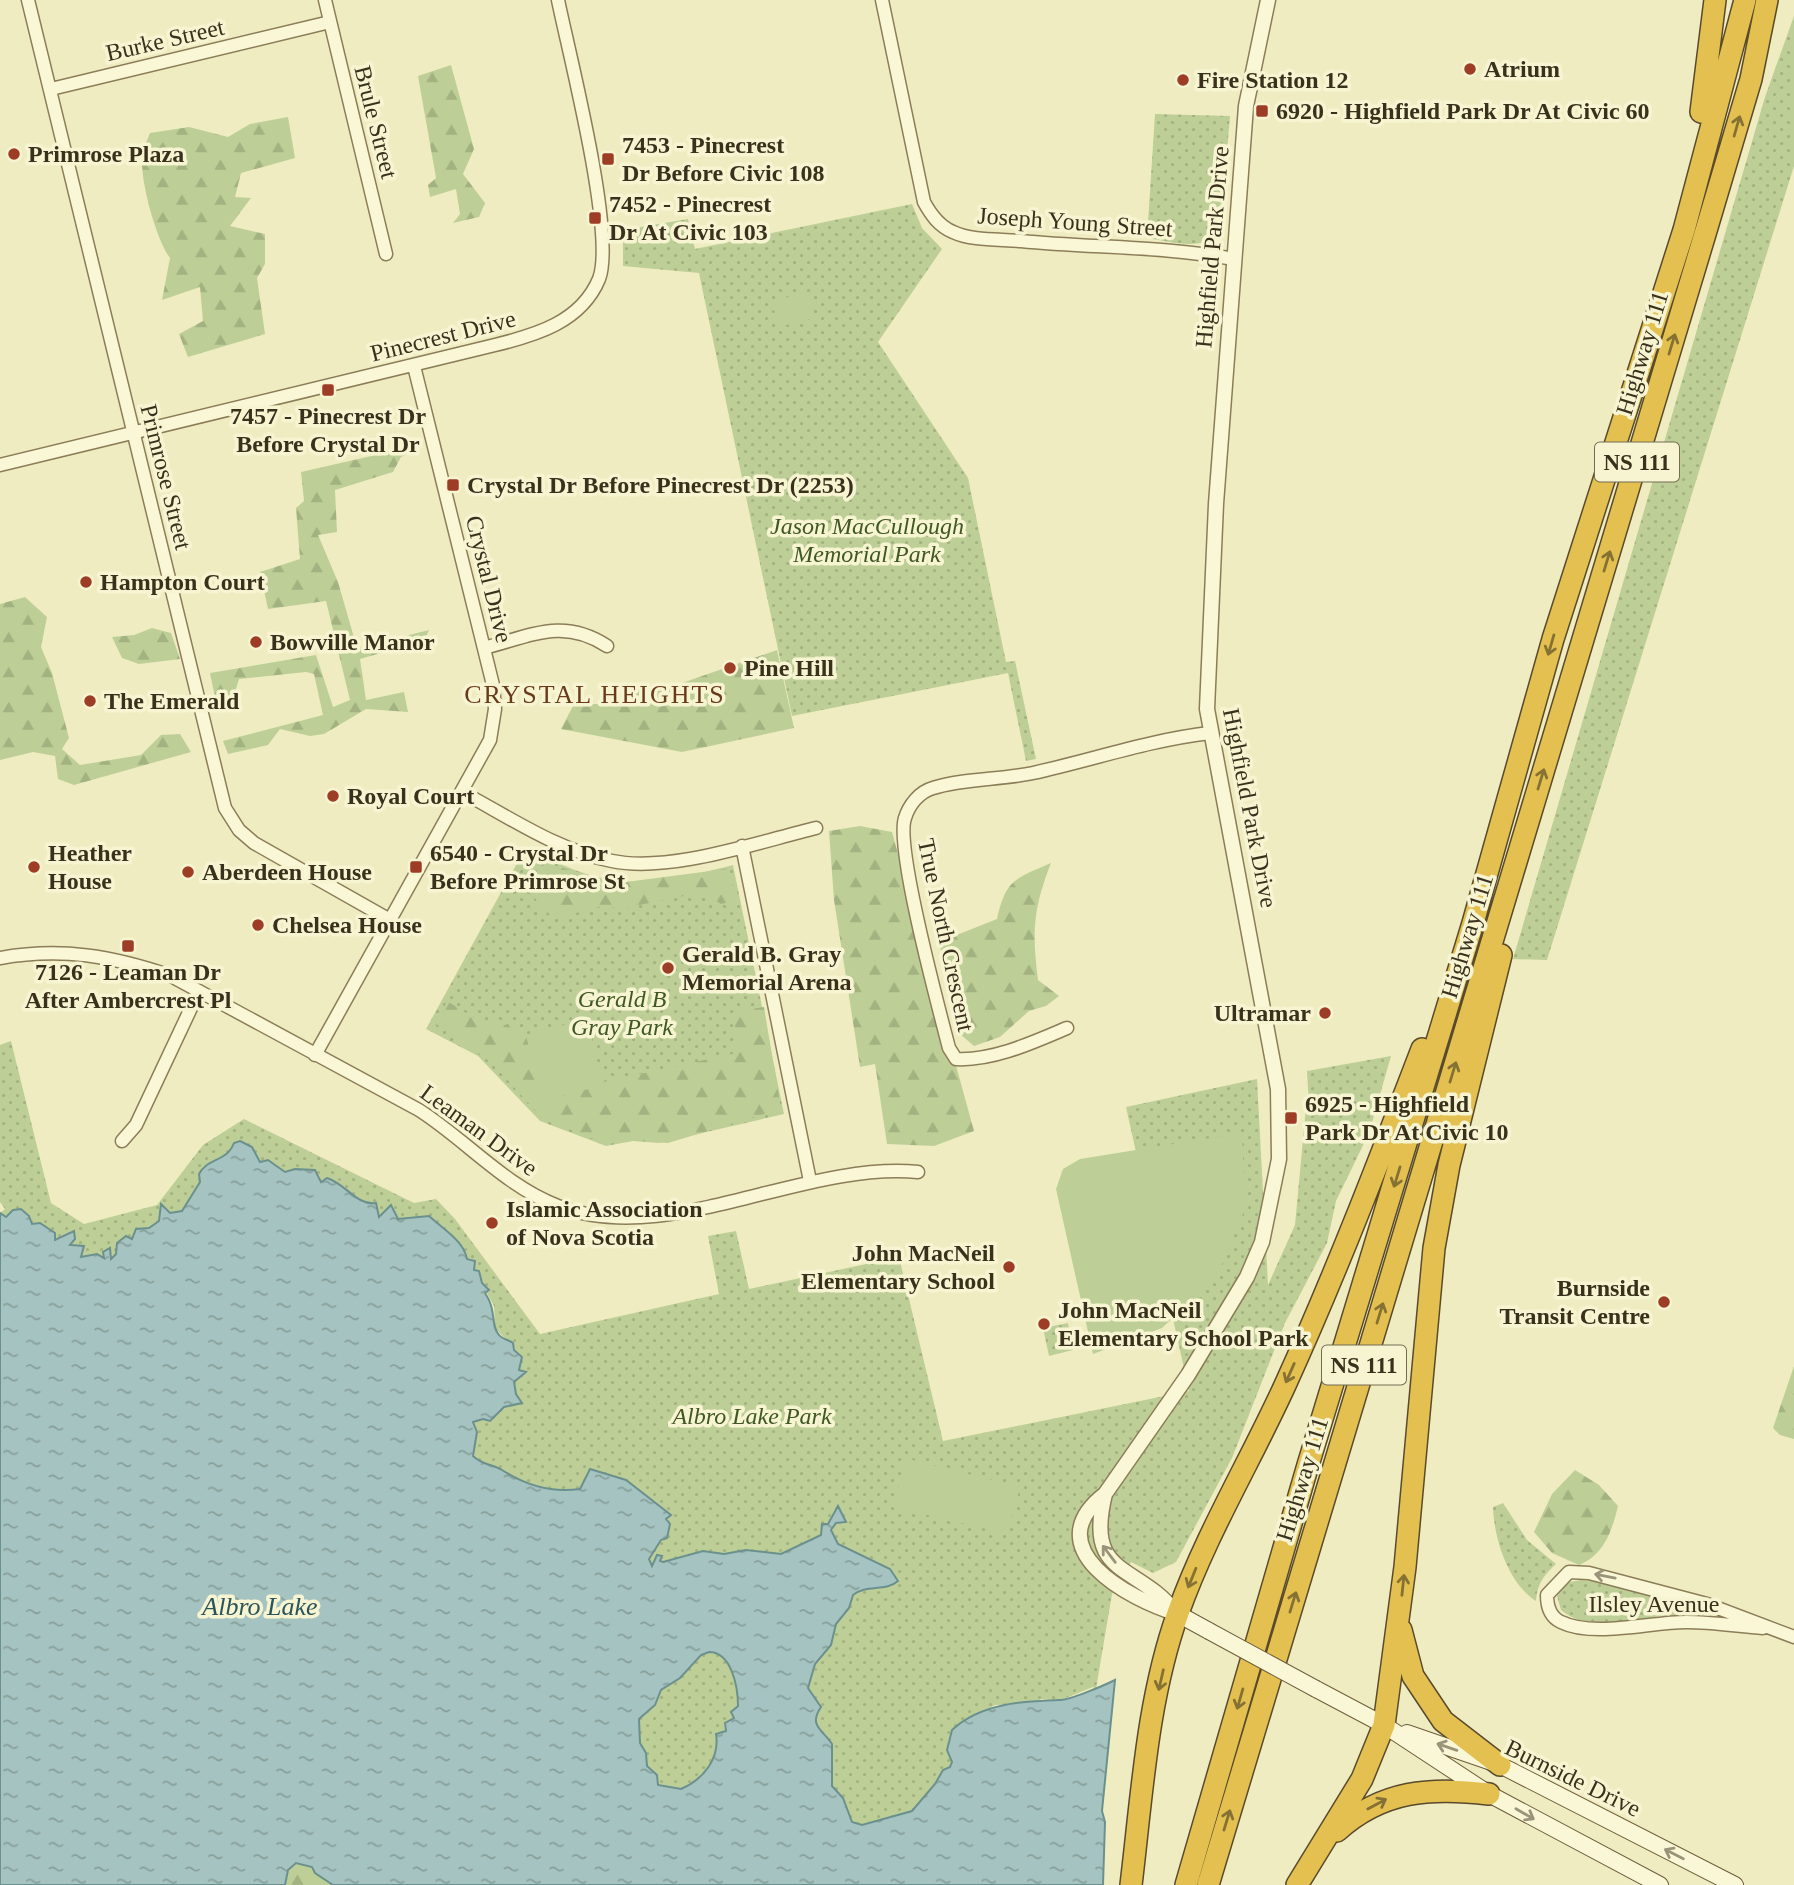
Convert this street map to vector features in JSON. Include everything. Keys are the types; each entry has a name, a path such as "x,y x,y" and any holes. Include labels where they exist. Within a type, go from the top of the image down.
{"highway":[{"path":"1684,230 1682,196 1706,90 1715,0"},
{"name":"Highway 111","path":"1186,1885 1308,1465 1472,923 1553,639 1684,230 1745,0"},
{"name":"Highway 111","path":"1208,1885 1751,79 1767,0"},
{"path":"1751,79 1778,0"},
{"path":"1297,1885 1362,1779 1384,1725 1399,1621 1429,1326 1434,1248 1449,1165 1497,976 1522,845"},
{"path":"1131,1885 1151,1721 1178,1614 1198,1563 1285,1385 1350,1237 1472,923"},
{"path":"1399,1621 1413,1676 1443,1721 1500,1765"},
{"path":"1323,1844 1353,1816 1390,1797 1446,1789 1489,1794"}],"main road":[{"name":"Burnside Drive","path":"1178,1614 1384,1725 1489,1794 1660,1885"},
{"name":"Burnside Drive","path":"1384,1725 1500,1765 1735,1885"}],"street":[{"name":"Primrose Street","path":"28,0 219,791 228,815 239,830 254,843 390,920"},
{"name":"Brule Street","path":"325,0 386,254"},
{"name":"Pinecrest Drive","path":"0,465 414,366 536,335 562,323 583,303 599,279 603,256 602,218 558,0"},
{"name":"Joseph Young Street","path":"883,0 924,202 933,217 946,228 970,237 1073,246 1180,249 1234,259"},
{"name":"Highfield Park Drive","path":"1178,1614 1164,1597 1130,1575 1103,1548 1098,1522 1105,1494 1188,1375 1242,1287 1262,1242 1276,1182 1281,1136 1278,1089 1207,709 1216,505 1247,106 1268,0"},
{"name":"Burke Street","path":"51,89 330,22"},
{"name":"Crystal Drive","path":"315,1055 490,740 495,709 484,648 414,366"},
{"path":"484,648 554,630 573,629 587,633 607,646"},
{"name":"True North Crescent","path":"1067,1028 1031,1044 968,1059 956,1059 948,1048 916,908 903,833 907,812 915,800 933,788 1032,774 1129,748 1210,733"},
{"path":"462,792 552,840 612,862 671,861 816,828"},
{"path":"742,846 810,1181"},
{"name":"Leaman Drive","path":"0,958 62,952 104,956 171,976 442,1125 519,1186 573,1211 616,1218 647,1217 810,1181 889,1170 918,1172"},
{"path":"122,1141 136,1125 199,991"},
{"name":"Ilsley Avenue","path":"1763,1628 1686,1622 1595,1628 1559,1621 1550,1611 1547,1595 1569,1572 1589,1573 1707,1604 1763,1628 1794,1637"}],"green space":[{"path":"1794,16 1794,166 1547,960 1513,959 1765,97"},
{"path":"451,65 474,149 463,174 485,203 479,217 453,223 460,214 456,189 430,197 428,185 436,178 418,76"},
{"path":"1155,114 1230,116 1220,234 1212,239 1185,244 1147,238"},
{"path":"288,117 295,158 241,173 235,197 251,198 230,226 265,234 265,264 257,278 265,334 188,357 179,334 203,321 200,287 162,300 170,258 155,225 144,182 142,156 150,133 189,127 228,137 250,124"},
{"name":"Jason MacCullough Memorial Park","path":"912,204 922,228 942,249 878,342 968,478 1006,662 1015,661 1036,759 1026,761 1008,673 792,716 699,273 623,266 623,230 688,219 695,249"},
{"path":"809,292 815,318 778,327 772,301"},
{"path":"420,440 419,448 401,457 393,472 335,490 337,532 318,535 338,582 357,648 429,630 425,640 360,659 366,700 404,692 408,712 366,709 324,734 310,736 280,729 268,745 228,754 223,741 323,715 314,674 306,672 239,679 232,702 217,707 210,673 316,655 333,707 350,700 326,601 268,609 260,572 300,559 296,508 304,501 301,472 376,455"},
{"path":"25,597 47,617 41,647 52,673 69,738 62,749 80,765 141,755 161,735 180,734 191,752 74,785 58,779 55,756 33,752 0,760 0,604"},
{"path":"152,628 171,633 180,659 139,664 122,658 112,637 134,635"},
{"path":"777,650 794,728 682,752 561,729 574,704 625,704 634,687 679,684"},
{"path":"860,826 892,832 974,1131 934,1146 887,1144 875,1064 860,1067 834,900 829,831"},
{"name":"Gerald B Gray Park","path":"526,847 581,872 627,882 674,878 733,865 784,1114 659,1143 633,1141 606,1146 540,1121 478,1056 426,1029"},
{"path":"545,863 618,883 726,869 738,899 721,904 709,896 684,896 625,908 596,907 566,916 545,915 531,891"},
{"path":"1051,863 1037,908 1035,948 1038,980 1059,996 1046,1006 1029,1011 1000,1037 974,1046 960,1034 939,942 997,919 1004,896 1014,882"},
{"path":"447,1001 477,1020 507,1025 526,1035 543,1101 603,1085 603,1082 737,1053 734,1012 764,1007 781,1109 668,1143 591,1138 542,1118 491,1062 436,1024"},
{"path":"587,1019 603,1085 542,1101 526,1035"},
{"name":"Albro Lake Park","path":"11,1041 51,1203 84,1224 157,1205 203,1145 244,1119 414,1203 436,1199 455,1219 540,1334 719,1294 708,1236 736,1231 749,1289 899,1257 943,1441 1189,1391 1126,1107 1257,1079 1268,1285 1295,1225 1306,1107 1309,1106 1307,1071 1391,1056 1369,1133 1336,1201 1327,1243 1285,1323 1232,1458 1176,1562 1153,1573 1131,1562 1112,1594 1096,1689 1093,1687 1061,1700 1041,1699 1029,1704 995,1705 956,1726 949,1739 952,1764 912,1811 862,1825 851,1821 832,1786 832,1744 817,1726 819,1703 808,1689 815,1664 831,1645 836,1624 849,1608 853,1595 859,1590 897,1583 874,1561 836,1542 831,1530 836,1523 846,1520 835,1509 827,1525 823,1523 821,1535 781,1554 746,1550 724,1554 703,1551 663,1562 660,1561 661,1556 657,1555 652,1565 649,1559 659,1544 667,1538 666,1512 630,1483 609,1474 588,1471 580,1489 549,1489 529,1484 480,1461 473,1456 477,1436 472,1422 477,1419 492,1420 497,1411 520,1399 516,1394 514,1382 523,1375 519,1369 522,1357 495,1328 494,1306 474,1270 472,1259 466,1258 456,1241 432,1218 398,1219 393,1206 379,1217 375,1203 369,1205 341,1186 323,1179 321,1182 319,1175 308,1169 285,1172 265,1160 260,1162 252,1147 233,1145 225,1158 202,1168 200,1182 182,1211 170,1213 162,1205 159,1221 149,1228 141,1228 132,1239 126,1236 117,1243 116,1254 111,1259 110,1249 102,1252 104,1258 97,1254 81,1257 82,1246 70,1245 75,1239 72,1231 54,1240 55,1233 40,1223 32,1224 22,1210 12,1211 4,1217 0,1213 5,1209 0,1202 0,1045"},
{"path":"1242,1133 1245,1209 1217,1276 1162,1328 1093,1354 1056,1189 1063,1169 1080,1159"},
{"path":"1068,1323 1073,1350 1049,1356 1043,1328"},
{"path":"1794,1366 1794,1439 1780,1435 1773,1428"},
{"path":"905,1458 1020,1487 1008,1534 894,1507"},
{"path":"1575,1470 1599,1485 1618,1506 1610,1533 1601,1549 1579,1565 1552,1553 1534,1532 1552,1494"},
{"path":"1503,1503 1527,1540 1556,1564 1542,1580 1536,1601 1518,1583 1504,1559 1496,1533 1493,1507"},
{"path":"1580,1580 1644,1592 1707,1613 1706,1617 1662,1616 1610,1622 1583,1621 1561,1610 1557,1596 1566,1583"},
{"path":"712,1651 725,1661 733,1674 738,1706 732,1710 734,1719 724,1725 726,1731 716,1734 713,1760 696,1780 681,1789 658,1785 657,1775 647,1766 646,1753 640,1744 639,1719 655,1705 661,1690 680,1678 701,1655"},
{"path":"296,1863 312,1867 315,1873 333,1885 285,1885 288,1870"}],"water":[{"name":"Albro Lake","path":"240,1141 252,1147 260,1162 268,1160 285,1172 295,1169 315,1170 321,1182 327,1178 357,1198 376,1203 379,1217 391,1205 398,1219 429,1216 462,1246 467,1259 475,1261 474,1270 479,1271 482,1283 489,1290 485,1293 491,1305 496,1331 502,1338 513,1343 514,1350 522,1357 519,1370 526,1372 514,1382 516,1394 522,1403 504,1407 490,1421 483,1419 473,1422 477,1432 473,1456 520,1480 549,1489 580,1489 590,1469 626,1480 671,1515 666,1519 670,1524 667,1538 661,1540 649,1559 652,1566 657,1555 662,1556 660,1561 663,1562 703,1551 724,1554 746,1550 781,1554 821,1535 822,1524 828,1524 838,1506 846,1522 836,1523 831,1530 838,1544 890,1569 898,1581 853,1595 849,1608 836,1624 831,1645 815,1664 808,1688 821,1707 816,1723 832,1744 832,1786 843,1798 852,1822 862,1825 912,1811 943,1770 950,1767 952,1762 947,1750 952,1730 963,1721 1003,1705 1065,1699 1115,1680 1102,1811 1105,1822 1103,1885 333,1885 315,1873 312,1867 296,1863 288,1870 285,1885 0,1885 0,1213 6,1217 13,1210 21,1209 29,1216 32,1224 40,1223 55,1233 55,1240 74,1231 75,1239 70,1245 84,1246 81,1257 97,1254 104,1258 103,1252 110,1248 111,1259 116,1254 117,1243 126,1236 132,1239 136,1229 149,1228 159,1221 161,1204 170,1213 182,1211 200,1182 199,1174 207,1165 226,1154 234,1143","holes":["709,1652 717,1654 728,1664 735,1681 738,1706 731,1712 734,1718 725,1723 726,1731 716,1734 713,1759 697,1780 681,1789 658,1785 657,1775 647,1766 646,1753 640,1743 639,1719 655,1705 661,1690 680,1678 701,1655"]}],"place":[{"name":"Atrium","path":"1470,69"},
{"name":"Fire Station 12","path":"1183,80"},
{"name":"6920 - Highfield Park Dr At Civic 60","path":"1262,111"},
{"name":"Primrose Plaza","path":"14,154"},
{"name":"7453 - Pinecrest Dr Before Civic 108","path":"608,159"},
{"name":"7452 - Pinecrest Dr At Civic 103","path":"595,218"},
{"name":"7457 - Pinecrest Dr Before Crystal Dr","path":"328,390"},
{"name":"Crystal Dr Before Pinecrest Dr (2253)","path":"453,485"},
{"name":"Hampton Court","path":"86,582"},
{"name":"Bowville Manor","path":"256,642"},
{"name":"Pine Hill","path":"730,668"},
{"name":"The Emerald","path":"90,701"},
{"name":"Royal Court","path":"333,796"},
{"name":"Heather House","path":"34,867"},
{"name":"6540 - Crystal Dr Before Primrose St","path":"416,867"},
{"name":"Aberdeen House","path":"188,872"},
{"name":"Chelsea House","path":"258,925"},
{"name":"7126 - Leaman Dr After Ambercrest Pl","path":"128,946"},
{"name":"Gerald B. Gray Memorial Arena","path":"668,968"},
{"name":"Ultramar","path":"1325,1013"},
{"name":"6925 - Highfield Park Dr At Civic 10","path":"1291,1118"},
{"name":"Islamic Association of Nova Scotia","path":"492,1223"},
{"name":"John MacNeil Elementary School","path":"1009,1267"},
{"name":"Burnside Transit Centre","path":"1664,1302"},
{"name":"John MacNeil Elementary School Park","path":"1044,1324"}],"district":[{"name":"CRYSTAL HEIGHTS","path":"595,694"}]}
